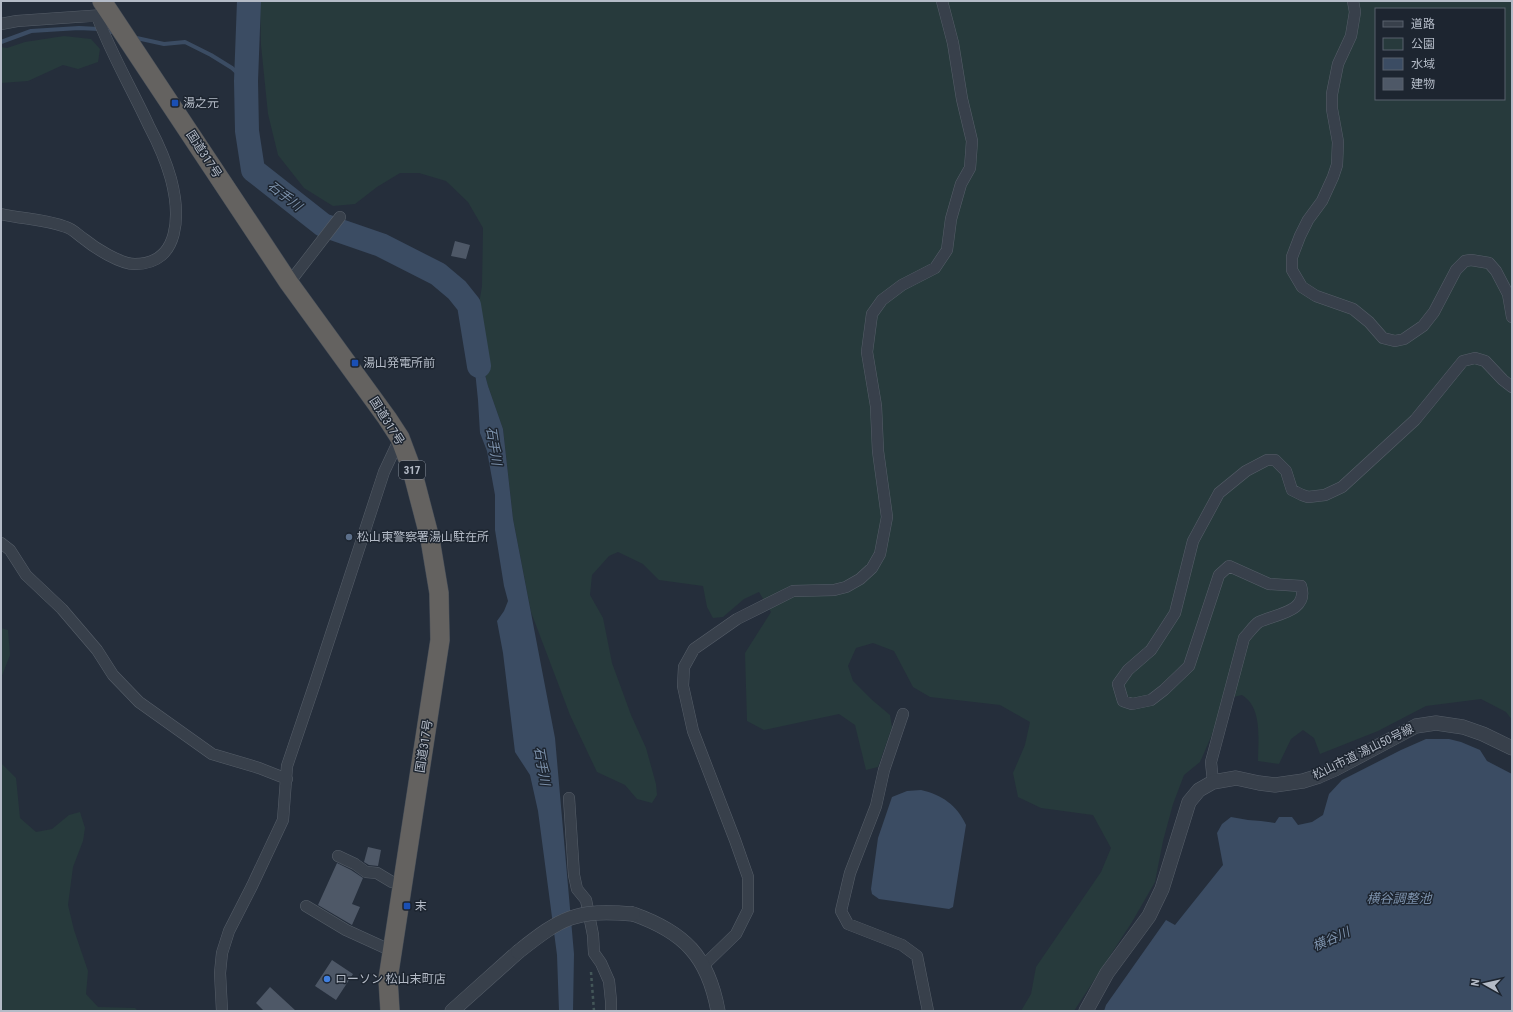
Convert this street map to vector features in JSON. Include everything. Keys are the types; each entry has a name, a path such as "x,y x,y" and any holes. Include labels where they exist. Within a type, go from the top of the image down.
{"highway":[{"name":"国道317号","path":"103,10 289,283 368,390 400,438 412,470 430,539 439,593 440,640 388,979 390,1011"}],"street":[{"path":"704,965 736,934 748,910 748,877 693,731 683,686 684,667 694,649 737,619 793,591 834,590 846,587 860,579 872,568 880,554 887,517 878,451 876,406 867,352 872,314 882,300 902,285 934,268 946,250 951,219 961,184 970,168 972,141 962,99 953,43 942,1"},
{"path":"1353,1 1355,12 1351,36 1338,64 1332,94 1332,109 1338,142 1337,165 1322,201 1308,220 1300,236 1292,257 1292,270 1302,287 1316,296 1353,309 1369,322 1383,338 1395,341 1404,339 1423,326 1434,312 1456,270 1465,261 1472,260 1489,263 1496,271 1508,294 1512,317"},
{"path":"1,24 103,10 106,39 158,143 171,179 176,205 176,225 171,244 160,257 151,262 133,264 98,250 68,227 42,220 22,219 1,214"},
{"path":"289,283 340,217"},
{"path":"1213,782 1211,762 1244,638 1258,622 1293,610 1303,594 1301,586 1269,584 1229,566 1219,575 1189,666 1164,690 1150,700 1132,704 1123,702 1118,684 1128,670 1151,650 1175,613 1193,541 1219,493 1246,471 1267,460 1275,460 1286,471 1292,490 1302,495 1308,497 1325,495 1342,487 1415,420 1463,361 1476,358 1485,361 1502,380 1512,387"},
{"path":"222,1011 220,973 222,953 229,931 283,820 287,766 382,479 400,438"},
{"path":"1,543 10,550 26,575 62,609 96,650 113,675 139,702 212,754 259,768 287,779"},
{"path":"904,714 884,770 876,806 850,873 841,911 848,924 902,945 917,956 928,1011"},
{"name":"松山市道 湯山50号線","path":"1086,1011 1107,973 1149,916 1162,889 1189,802 1199,790 1213,782 1236,778 1275,785 1303,781 1335,769 1416,726 1436,723 1463,727 1483,734 1512,748"},
{"path":"569,798 574,875 577,889 586,900 593,935 594,953 601,963 608,981 611,1011"},
{"path":"338,856 355,864 366,872 377,873 392,882 403,883"},
{"path":"306,906 346,930 392,951"},
{"path":"452,1011 518,952 545,931 566,919 583,914 606,912 633,914 653,921 676,934 688,945 704,965 714,992 718,1011"}],"path":[{"path":"594,953 591,972 594,1011"}],"green space":[{"path":"260,1 1512,1 1512,720 1506,712 1481,699 1426,706 1378,731 1320,754 1314,738 1303,730 1291,739 1279,764 1258,761 1258,725 1253,708 1249,701 1242,695 1224,699 1211,737 1200,762 1184,775 1173,804 1163,841 1155,882 1132,922 1074,1011 1021,1011 1031,994 1036,967 1101,872 1111,848 1093,815 1041,808 1018,797 1013,773 1025,745 1030,722 1000,705 930,697 913,687 894,651 873,643 856,648 848,666 853,681 890,715 892,727 878,767 866,770 855,725 839,714 764,730 747,721 745,653 771,612 759,592 744,599 723,617 713,618 707,607 703,586 659,580 643,564 618,552 609,556 592,575 590,595 603,618 612,663 631,715 646,748 656,784 657,795 652,803 637,799 625,785 597,772 570,715 531,612 513,519 503,429 488,386 474,334 482,286 483,228 468,202 446,181 419,173 400,173 377,187 355,204 333,206 304,188 278,155 268,114 261,45"},
{"path":"64,36 91,39 100,49 98,62 78,69 63,65 28,81 1,83 1,47 7,48 25,42"},
{"path":"1,628 8,630 10,655 1,678"},
{"path":"1,763 16,778 20,818 36,832 52,829 69,815 80,812 85,828 83,841 73,867 68,905 74,930 88,971 86,994 98,1007 135,1008 138,1011 1,1011"}],"water":[{"path":"474,334 488,386 503,429 513,519 555,738 574,954 573,1011 559,1011 557,955 538,811 530,775 515,752 503,653 497,621 504,611 508,601 504,586 495,530 495,495 487,451 480,433 474,361"},
{"name":"横谷調整池","path":"1426,739 1449,739 1461,742 1480,750 1487,761 1512,774 1512,1011 1104,1011 1106,1005 1166,920 1175,925 1223,865 1217,833 1222,824 1231,817 1275,823 1279,817 1292,817 1298,825 1312,822 1323,815 1329,794 1342,780"},
{"path":"921,790 936,795 948,802 958,812 966,825 953,907 949,909 879,899 872,894 871,889 878,838 892,797 907,791"}],"building":[{"path":"455,241 470,245 466,259 451,256"},
{"path":"368,847 381,850 378,866 369,865 364,862"},
{"path":"337,863 363,878 352,904 360,907 352,925 318,905"},
{"path":"332,960 353,974 336,1000 315,986"},
{"path":"270,987 296,1011 264,1011 256,1003"}],"waterway":[{"name":"石手川","path":"249,1 246,81 247,131 253,170 323,225 381,245 438,274 457,290 469,305 479,366"},
{"path":"1,42 31,31 79,28 99,29 116,33"},
{"path":"132,37 164,44 185,42 211,55 232,68 246,81"}],"place":[{"name":"湯之元","path":"175,103"},
{"name":"湯山発電所前","path":"355,363"},
{"name":"松山東警察署湯山駐在所","path":"349,537"},
{"name":"末","path":"407,906"},
{"name":"ローソン 松山末町店","path":"327,979"}],"water label":[{"name":"横谷川","path":"1331,939"}]}
